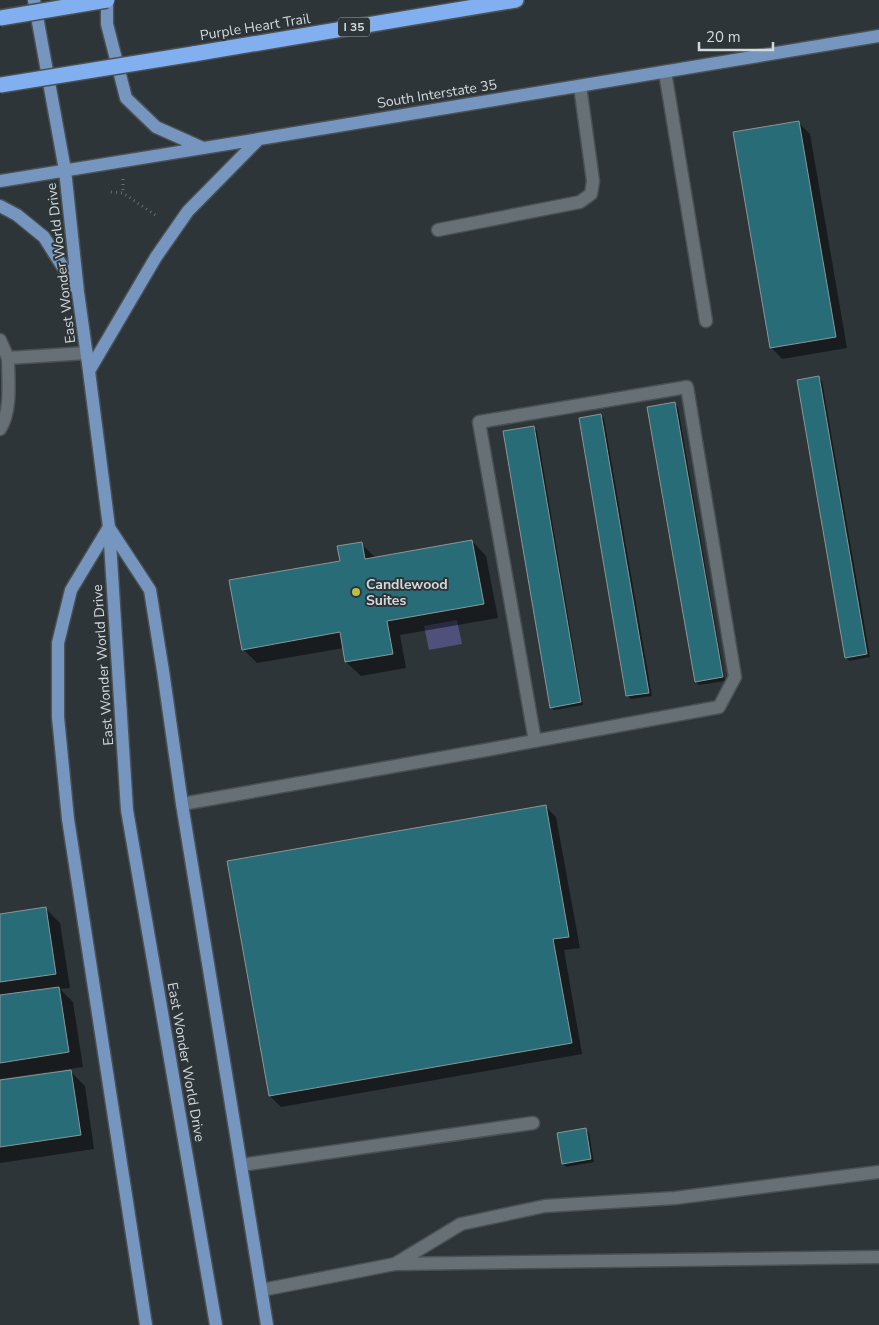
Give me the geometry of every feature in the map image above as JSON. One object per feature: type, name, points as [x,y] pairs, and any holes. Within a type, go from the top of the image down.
[{"type":"highway","points":[[0,18],[107,0]]},
{"type":"highway","name":"Purple Heart Trail","points":[[0,85],[516,0]]},
{"type":"main road","name":"East Wonder World Drive","points":[[34,0],[65,170],[78,292],[90,371],[108,527],[127,810],[216,1325]]},
{"type":"main road","points":[[107,0],[107,24],[126,98],[156,127],[203,148]]},
{"type":"main road","name":"South Interstate 35","points":[[0,180],[879,36]]},
{"type":"main road","points":[[90,371],[156,257],[188,211],[259,139]]},
{"type":"main road","points":[[0,206],[17,215],[44,237],[78,292]]},
{"type":"main road","points":[[146,1325],[68,819],[58,717],[58,644],[71,590],[108,527],[150,590],[182,804],[267,1325]]},
{"type":"lane","points":[[665,72],[706,321]]},
{"type":"lane","points":[[438,230],[580,202],[591,194],[593,181],[580,86]]},
{"type":"lane","points":[[0,340],[8,358],[7,408],[4,423],[0,429]]},
{"type":"lane","points":[[8,358],[87,353]]},
{"type":"lane","points":[[182,804],[535,742],[719,708],[735,676],[687,387],[479,422],[535,742]]},
{"type":"lane","points":[[241,1165],[533,1123]]},
{"type":"lane","points":[[395,1264],[461,1224],[545,1206],[675,1198],[879,1172]]},
{"type":"lane","points":[[262,1290],[395,1264],[879,1257]]},
{"type":"path","points":[[123,179],[123,193]]},
{"type":"path","points":[[111,192],[123,193],[158,217]]},
{"type":"water","points":[[457,620],[462,644],[429,650],[424,626]]},
{"type":"building","points":[[799,121],[836,337],[770,348],[733,132]]},
{"type":"building","points":[[819,376],[867,654],[845,658],[797,380]]},
{"type":"building","points":[[675,402],[723,677],[695,682],[647,407]]},
{"type":"building","points":[[601,414],[649,693],[626,696],[579,418]]},
{"type":"building","points":[[534,426],[581,702],[550,708],[503,431]]},
{"type":"building","name":"Candlewood Suites","points":[[472,540],[484,604],[387,621],[393,654],[345,662],[340,632],[242,650],[229,580],[340,561],[337,546],[362,542],[365,559]]},
{"type":"building","points":[[546,805],[569,937],[553,939],[572,1043],[269,1096],[227,861]]},
{"type":"building","points":[[46,907],[56,974],[0,982],[0,914]]},
{"type":"building","points":[[59,987],[69,1052],[0,1063],[0,995]]},
{"type":"building","points":[[71,1070],[81,1135],[0,1147],[0,1080]]},
{"type":"building","points":[[586,1128],[591,1159],[562,1164],[557,1133]]},
{"type":"place","name":"Candlewood Suites","points":[[356,592]]}]
